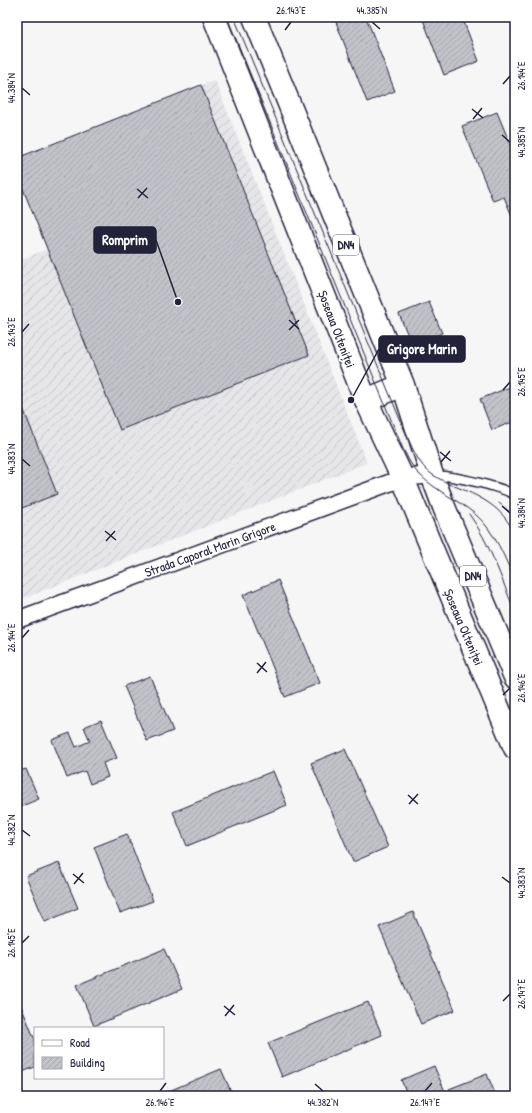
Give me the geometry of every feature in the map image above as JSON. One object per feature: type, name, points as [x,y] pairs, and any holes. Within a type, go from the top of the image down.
[{"type":"main road","name":"Șoseaua Olteniței","points":[[214,17],[366,400],[403,479],[515,748]]},
{"type":"main road","name":"DN4","points":[[254,17],[403,385],[432,475],[515,677]]},
{"type":"main road","points":[[366,400],[403,385]]},
{"type":"street","name":"Strada Caporal Marin Grigore","points":[[17,620],[389,483],[420,475],[432,475]]},
{"type":"lane","points":[[432,475],[448,475],[463,478],[505,490],[515,495]]},
{"type":"shaded area","points":[[215,80],[367,463],[17,601],[17,261],[47,249],[17,174],[17,158]]},
{"type":"building","points":[[334,17],[366,17],[395,91],[367,102]]},
{"type":"building","points":[[422,17],[462,17],[479,61],[444,75]]},
{"type":"building","points":[[201,85],[309,355],[120,430],[17,174],[17,158]]},
{"type":"building","points":[[497,112],[515,156],[515,214],[512,216],[504,197],[493,201],[462,126]]},
{"type":"building","points":[[429,302],[442,333],[412,345],[399,314]]},
{"type":"building","points":[[515,385],[515,421],[492,430],[480,399]]},
{"type":"building","points":[[17,393],[57,494],[17,510]]},
{"type":"building","points":[[278,580],[320,683],[285,697],[243,595]]},
{"type":"building","points":[[150,676],[173,731],[147,741],[124,686]]},
{"type":"building","points":[[101,720],[117,758],[103,763],[108,777],[90,784],[85,771],[67,778],[52,740],[70,733],[76,747],[90,741],[84,727]]},
{"type":"building","points":[[345,749],[388,847],[353,862],[311,763]]},
{"type":"building","points":[[26,769],[39,799],[17,808],[17,772]]},
{"type":"building","points":[[273,771],[287,805],[187,846],[173,812]]},
{"type":"building","points":[[127,834],[153,901],[120,913],[94,847]]},
{"type":"building","points":[[59,863],[78,908],[45,922],[26,876]]},
{"type":"building","points":[[413,912],[455,1010],[421,1024],[379,927]]},
{"type":"building","points":[[164,949],[182,989],[94,1026],[77,985]]},
{"type":"building","points":[[17,996],[34,1038],[34,1067],[17,1074]]},
{"type":"building","points":[[368,1002],[382,1035],[282,1077],[268,1043]]},
{"type":"building","points":[[434,1066],[447,1096],[408,1096],[401,1080]]},
{"type":"building","points":[[221,1069],[233,1096],[157,1096]]},
{"type":"building","points":[[487,1074],[496,1096],[452,1096],[449,1089]]},
{"type":"tram line","points":[[227,17],[410,463],[426,481],[468,509],[482,521],[499,545],[515,582]]},
{"type":"tram line","points":[[234,17],[404,429],[419,461],[433,475],[472,493],[497,509],[504,516],[515,535]]},
{"type":"tram line","points":[[499,503],[511,513],[515,519]]},
{"type":"tram line","points":[[469,514],[489,549],[515,612]]},
{"type":"place","name":"Romprim","points":[[178,302]]},
{"type":"place","name":"Grigore Marin","points":[[351,400]]}]
